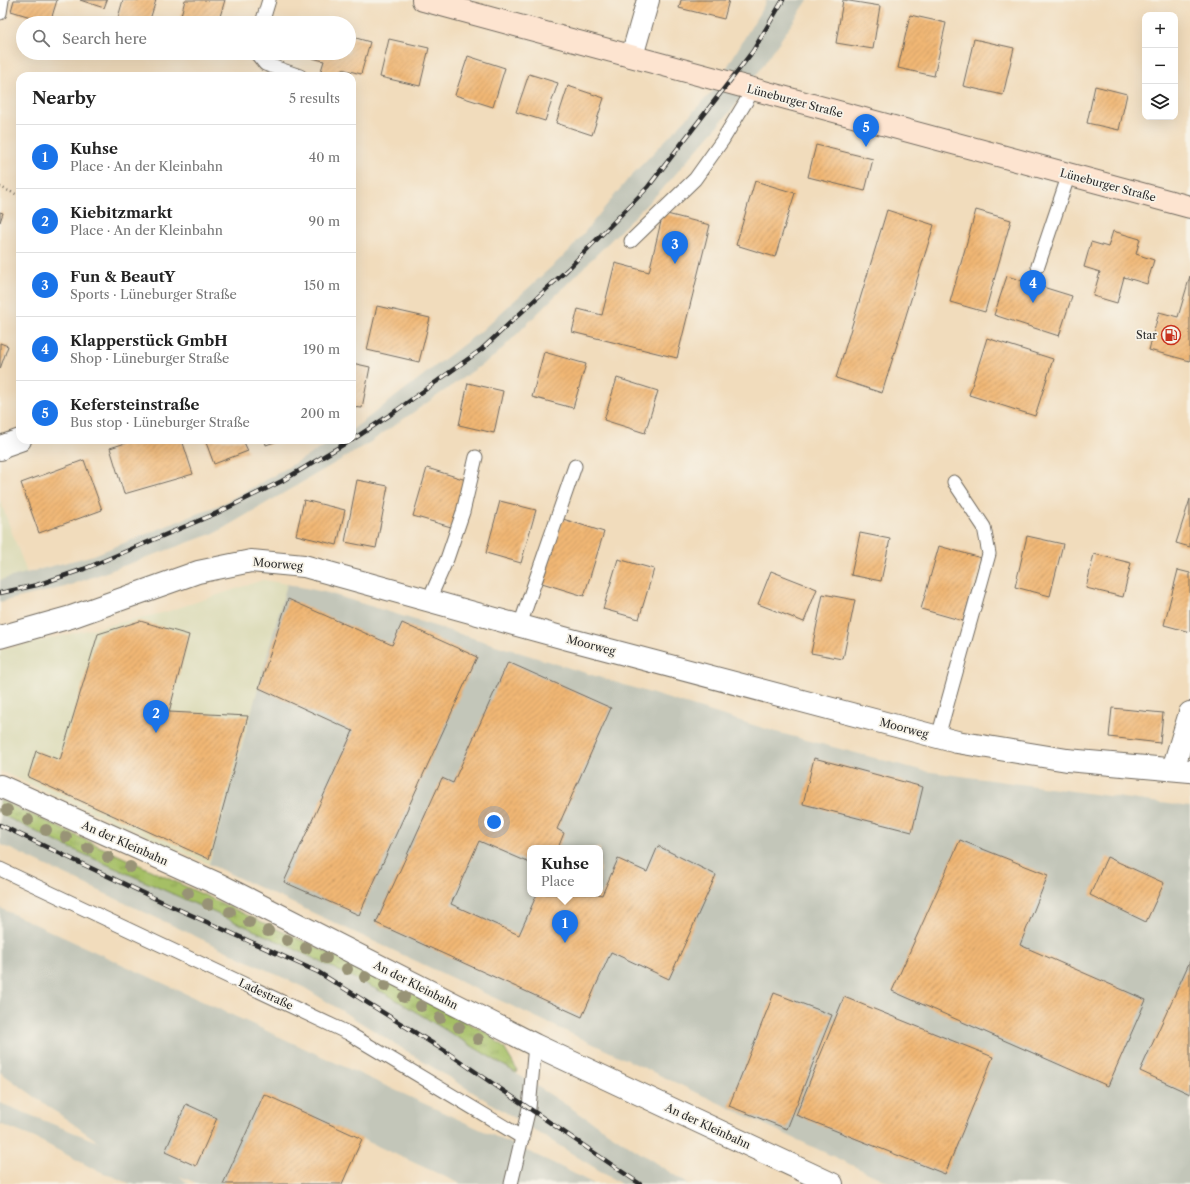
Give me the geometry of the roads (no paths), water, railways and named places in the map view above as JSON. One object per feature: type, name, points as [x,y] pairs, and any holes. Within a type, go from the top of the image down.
[{"type":"main road","name":"Lüneburger Straße","points":[[423,0],[1190,207]]},
{"type":"street","points":[[632,56],[648,0]]},
{"type":"street","points":[[0,449],[3,446],[16,441]]},
{"type":"street","name":"Moorweg","points":[[0,637],[71,617],[198,572],[251,561],[304,566],[957,742],[1068,760],[1182,770]]},
{"type":"street","points":[[1182,770],[1190,713]]},
{"type":"street","name":"An der Kleinbahn","points":[[0,786],[220,885],[534,1045],[832,1184]]},
{"type":"lane","points":[[0,13],[2,0]]},
{"type":"lane","points":[[264,16],[269,0]]},
{"type":"lane","points":[[262,60],[265,64],[288,72]]},
{"type":"lane","points":[[631,241],[695,179],[722,141],[753,90]]},
{"type":"lane","points":[[1038,266],[1069,174]]},
{"type":"lane","points":[[429,600],[447,560],[463,512],[476,457]]},
{"type":"lane","points":[[520,625],[574,466]]},
{"type":"lane","points":[[938,737],[988,554],[984,527],[954,482]]},
{"type":"lane","name":"Ladestraße","points":[[0,869],[348,1033],[523,1138]]},
{"type":"lane","points":[[510,1184],[523,1138],[529,1108],[534,1045]]},
{"type":"railway","points":[[356,437],[390,415],[482,349],[568,269],[648,187],[753,51],[783,0]]},
{"type":"railway","points":[[0,593],[37,585],[84,569],[217,513],[282,481],[344,444]]},
{"type":"railway","points":[[0,825],[171,906],[318,972],[448,1053],[640,1184]]},
{"type":"place","name":"Kefersteinstraße","points":[[866,147]]},
{"type":"place","name":"Fun & BeautY","points":[[675,264]]},
{"type":"place","name":"Klapperstück GmbH","points":[[1033,303]]},
{"type":"place","name":"Star","points":[[1171,335]]},
{"type":"place","name":"Kiebitzmarkt","points":[[156,733]]},
{"type":"place","name":"Kuhse","points":[[565,943]]}]
